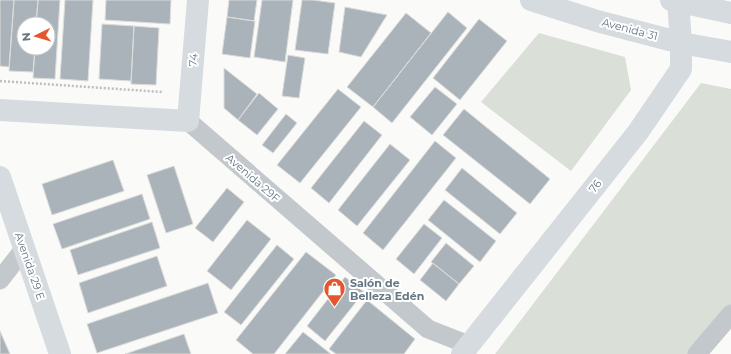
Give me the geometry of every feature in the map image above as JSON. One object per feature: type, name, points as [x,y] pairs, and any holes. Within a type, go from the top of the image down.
[{"type":"street","name":"74","points":[[188,121],[198,0]]},
{"type":"street","name":"Avenida 31","points":[[531,0],[597,21],[681,43],[731,52]]},
{"type":"street","points":[[675,1],[731,13]]},
{"type":"street","name":"76","points":[[465,349],[638,132],[681,69],[681,43],[675,1]]},
{"type":"street","points":[[0,110],[188,121]]},
{"type":"street","name":"Avenida 29F","points":[[188,121],[428,329],[465,349]]},
{"type":"street","name":"Avenida 29 E","points":[[0,178],[60,354]]},
{"type":"street","points":[[0,280],[24,249]]},
{"type":"street","points":[[697,354],[731,314]]},
{"type":"path","points":[[0,81],[162,92]]},
{"type":"shaded area","points":[[539,33],[625,57],[631,90],[571,171],[481,102]]},
{"type":"shaded area","points":[[701,83],[731,89],[731,314],[697,354],[495,354]]},
{"type":"building","points":[[0,0],[14,0],[9,67],[0,66]]},
{"type":"building","points":[[14,0],[38,0],[37,16],[16,16],[16,56],[34,56],[33,72],[9,71]]},
{"type":"building","points":[[38,0],[60,0],[55,79],[33,78],[34,56],[56,56],[56,16],[37,16]]},
{"type":"building","points":[[65,0],[93,0],[88,81],[60,79]]},
{"type":"building","points":[[106,0],[171,0],[170,24],[105,20]]},
{"type":"building","points":[[229,0],[257,0],[254,21],[227,17]]},
{"type":"building","points":[[262,0],[293,0],[285,62],[254,57]]},
{"type":"building","points":[[302,0],[335,3],[328,54],[295,50]]},
{"type":"building","points":[[345,7],[387,15],[361,57],[339,52]]},
{"type":"building","points":[[448,12],[467,28],[392,123],[373,107]]},
{"type":"building","points":[[406,13],[431,33],[373,107],[347,87]]},
{"type":"building","points":[[227,17],[255,21],[250,58],[222,54]]},
{"type":"building","points":[[479,19],[507,41],[460,100],[433,78]]},
{"type":"building","points":[[102,24],[134,26],[131,81],[99,79]]},
{"type":"building","points":[[134,26],[159,28],[156,85],[131,84]]},
{"type":"building","points":[[288,55],[305,58],[299,98],[282,96]]},
{"type":"building","points":[[224,68],[257,94],[238,120],[224,108]]},
{"type":"building","points":[[435,87],[457,104],[432,135],[410,117]]},
{"type":"building","points":[[338,89],[361,107],[300,183],[277,165]]},
{"type":"building","points":[[259,93],[278,109],[257,135],[238,120]]},
{"type":"building","points":[[464,109],[550,179],[530,204],[443,135]]},
{"type":"building","points":[[286,114],[297,123],[273,153],[262,145]]},
{"type":"building","points":[[364,121],[382,135],[329,203],[311,188]]},
{"type":"building","points":[[435,141],[456,158],[383,250],[363,233]]},
{"type":"building","points":[[390,144],[410,160],[357,226],[338,210]]},
{"type":"building","points":[[113,160],[124,191],[52,215],[42,184]]},
{"type":"building","points":[[174,166],[193,224],[166,233],[147,175]]},
{"type":"building","points":[[462,168],[517,213],[500,234],[445,190]]},
{"type":"building","points":[[227,188],[244,202],[213,242],[195,228]]},
{"type":"building","points":[[142,194],[150,219],[62,249],[53,224]]},
{"type":"building","points":[[444,200],[496,241],[480,262],[428,220]]},
{"type":"building","points":[[247,220],[271,239],[231,290],[207,271]]},
{"type":"building","points":[[152,222],[160,248],[78,275],[70,250]]},
{"type":"building","points":[[424,224],[442,238],[414,274],[396,259]]},
{"type":"building","points":[[446,243],[474,266],[459,284],[431,262]]},
{"type":"building","points":[[277,245],[294,259],[241,325],[224,312]]},
{"type":"building","points":[[306,252],[336,275],[274,354],[253,354],[236,340]]},
{"type":"building","points":[[157,256],[167,286],[88,313],[79,283]]},
{"type":"building","points":[[433,263],[459,284],[446,301],[420,280]]},
{"type":"building","name":"Salón de Belleza Edén","points":[[345,277],[364,292],[325,341],[307,326]]},
{"type":"building","points":[[208,283],[218,313],[97,353],[87,324]]},
{"type":"building","points":[[367,300],[415,339],[404,354],[336,354],[329,349]]},
{"type":"building","points":[[0,331],[10,354],[0,354]]},
{"type":"building","points":[[303,332],[331,354],[285,354]]},
{"type":"building","points":[[184,334],[191,354],[125,354]]},
{"type":"place","name":"Salón de Belleza Edén","points":[[335,308]]}]
